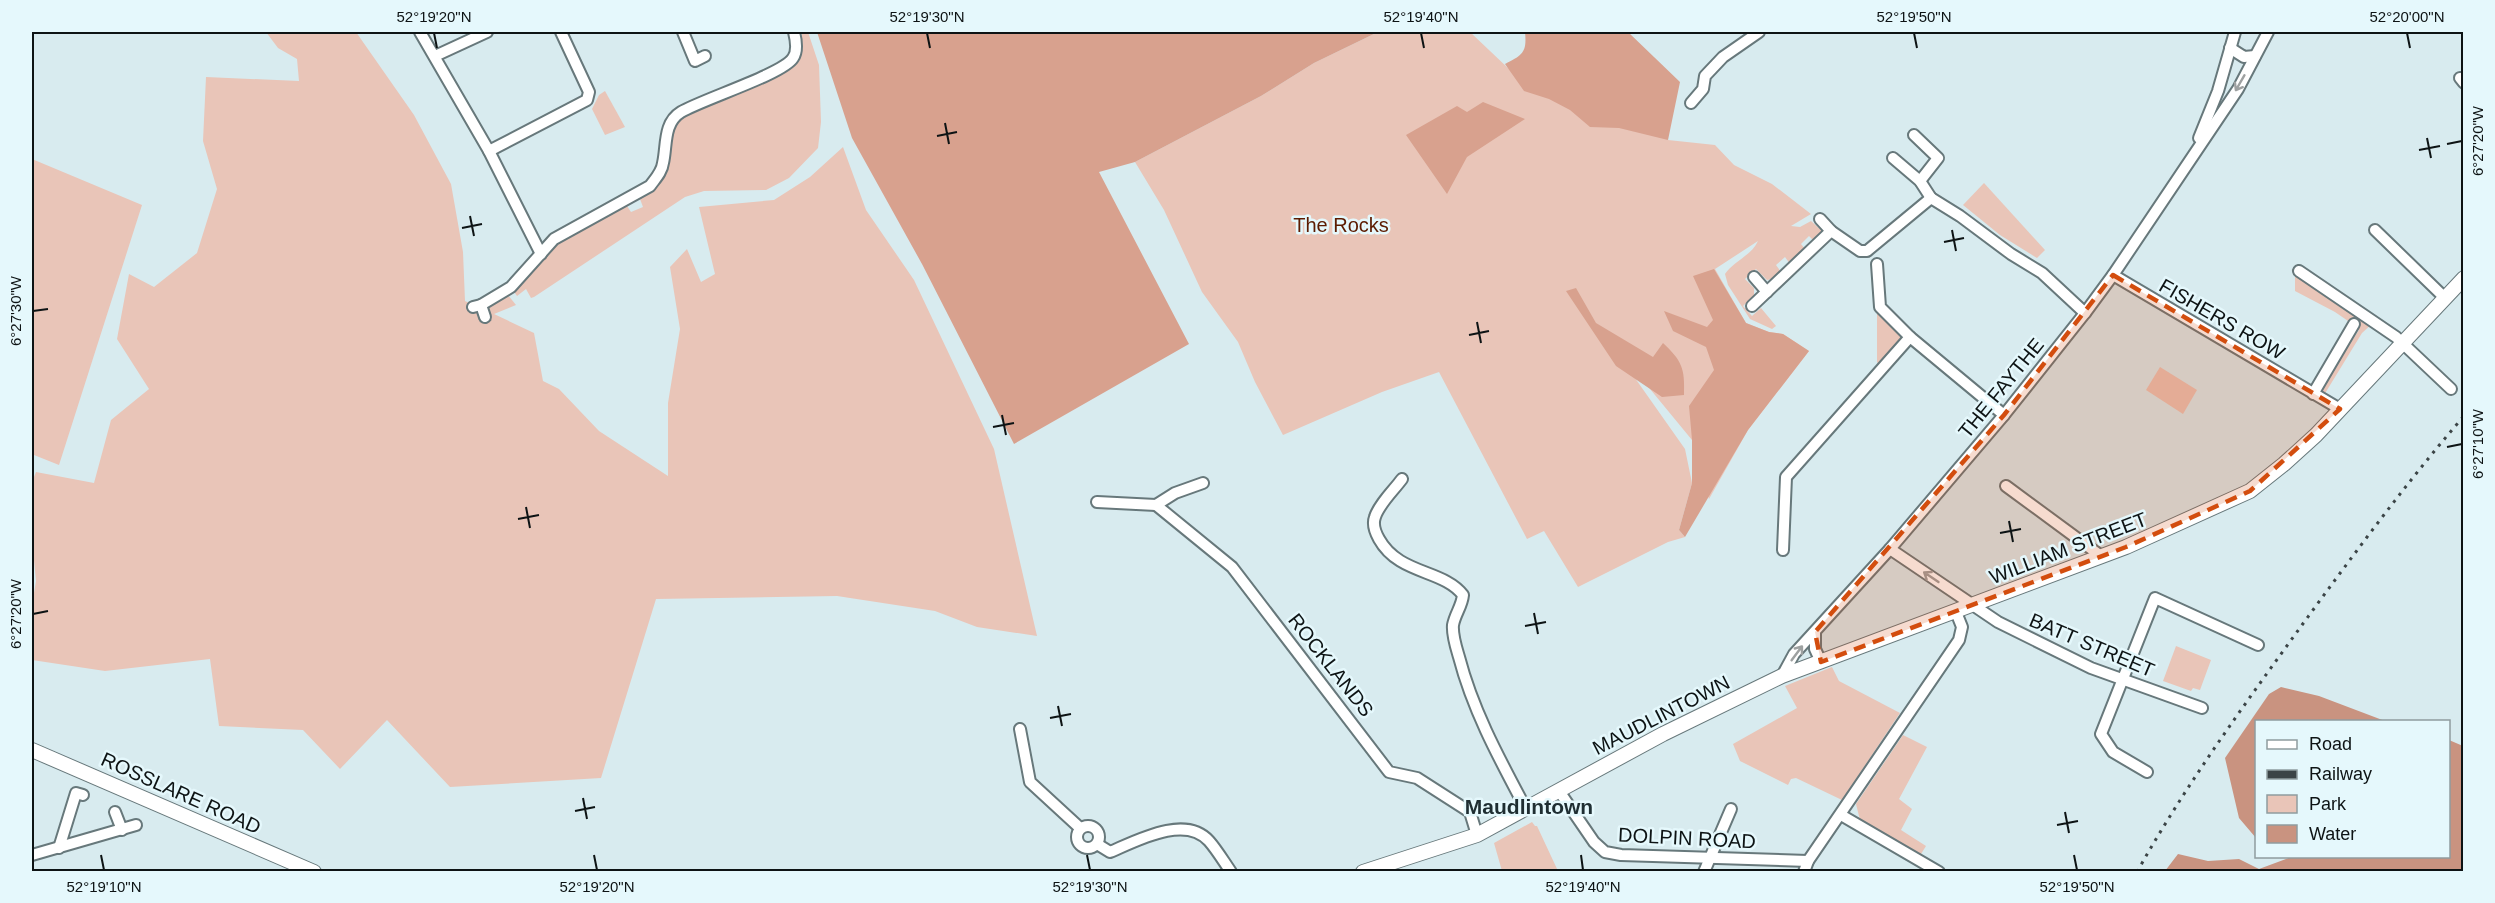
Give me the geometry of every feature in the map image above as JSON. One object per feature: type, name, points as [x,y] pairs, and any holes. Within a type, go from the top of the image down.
[{"type":"main road","name":"WILLIAM STREET","points":[[1782,676],[2101,556],[2170,528],[2250,491],[2284,464],[2340,409],[2463,278]]},
{"type":"main road","name":"MAUDLINTOWN","points":[[1559,791],[1663,734],[1782,676]]},
{"type":"main road","name":"ROSSLARE ROAD","points":[[32,750],[314,872]]},
{"type":"main road","points":[[1363,872],[1477,835],[1559,791]]},
{"type":"street","points":[[420,32],[489,151],[541,254]]},
{"type":"street","points":[[435,56],[488,32]]},
{"type":"street","points":[[489,151],[587,100],[590,92],[561,32]]},
{"type":"street","points":[[683,32],[695,60],[705,56]]},
{"type":"street","points":[[484,317],[477,306],[511,287],[554,239],[650,186],[663,163],[669,127],[677,115],[722,93],[785,67],[794,57],[796,43],[794,32]]},
{"type":"street","points":[[1691,103],[1703,89],[1705,76],[1723,57],[1759,32]]},
{"type":"street","name":"THE FAYTHE","points":[[2196,150],[2216,97],[2235,32]]},
{"type":"street","name":"THE FAYTHE","points":[[1782,676],[1794,654],[1890,549],[2004,415],[2085,314],[2225,107],[2268,32]]},
{"type":"street","points":[[2230,48],[2244,57],[2255,56]]},
{"type":"street","points":[[2216,97],[2225,107]]},
{"type":"street","points":[[1914,135],[1938,158]]},
{"type":"street","points":[[1920,181],[1938,158],[1948,152]]},
{"type":"street","points":[[1893,158],[1920,181],[1930,198],[2042,273],[2085,314]]},
{"type":"street","points":[[1820,219],[1831,231],[1860,251],[1867,251],[1930,198]]},
{"type":"street","points":[[2375,230],[2445,298]]},
{"type":"street","points":[[1752,306],[1831,231]]},
{"type":"street","points":[[1877,264],[1880,307],[1910,337],[2004,415]]},
{"type":"street","points":[[2299,271],[2403,342],[2451,389]]},
{"type":"street","name":"FISHERS ROW","points":[[2113,275],[2340,409]]},
{"type":"street","points":[[1754,277],[1767,292]]},
{"type":"street","points":[[2313,394],[2354,324]]},
{"type":"street","points":[[1783,550],[1786,477],[1910,337]]},
{"type":"street","points":[[1402,479],[1374,518],[1374,530],[1382,545],[1394,558],[1457,586],[1463,594],[1462,605],[1453,624],[1454,639],[1463,672],[1477,711],[1526,809]]},
{"type":"street","points":[[1097,502],[1156,505],[1175,493],[1203,483]]},
{"type":"street","points":[[2006,486],[2101,556]]},
{"type":"street","name":"ROCKLANDS","points":[[1156,505],[1232,567],[1389,772],[1417,778],[1470,812],[1477,835]]},
{"type":"street","name":"BATT STREET","points":[[1890,549],[1998,622],[2091,668],[2202,708]]},
{"type":"street","points":[[2147,772],[2113,752],[2101,734],[2155,598],[2258,645]]},
{"type":"street","points":[[1806,866],[1959,640],[1962,627],[1956,612]]},
{"type":"street","points":[[1815,632],[1815,649],[1821,662]]},
{"type":"street","points":[[1020,729],[1030,782],[1080,828]]},
{"type":"street","name":"DOLPIN ROAD","points":[[1559,791],[1594,842],[1605,852],[1621,855],[1710,858],[1806,866]]},
{"type":"street","points":[[58,848],[76,793],[83,795]]},
{"type":"street","points":[[1704,872],[1731,809]]},
{"type":"street","points":[[115,812],[122,830]]},
{"type":"street","points":[[1841,815],[1922,867],[1939,872]]},
{"type":"street","points":[[32,855],[136,825]]},
{"type":"street","points":[[1087,825],[1095,827],[1100,837],[1097,844],[1090,848],[1080,845],[1077,835],[1080,828],[1087,825]]},
{"type":"street","points":[[1097,844],[1110,852],[1166,829],[1190,830],[1208,839],[1231,872]]},
{"type":"highlighted area","points":[[2113,275],[2340,409],[2250,491],[2126,547],[1821,662],[1815,632],[2004,415]]},
{"type":"green space","points":[[266,32],[356,32],[414,115],[451,184],[463,252],[465,301],[487,311],[490,305],[508,295],[516,305],[494,314],[534,333],[543,381],[559,389],[599,431],[668,476],[668,403],[680,329],[670,267],[687,249],[701,282],[715,274],[699,207],[774,200],[810,177],[843,147],[866,210],[914,280],[994,449],[1037,636],[977,627],[935,611],[837,596],[656,599],[601,778],[450,787],[387,720],[340,769],[303,730],[219,726],[210,659],[105,671],[32,660],[32,605],[36,581],[32,540],[32,482],[36,472],[94,483],[111,420],[149,389],[117,339],[129,274],[154,287],[197,253],[217,189],[203,141],[206,77],[299,81],[297,59],[278,48]]},
{"type":"green space","points":[[802,32],[808,32],[819,65],[821,122],[818,148],[789,178],[766,190],[704,191],[685,197],[534,297],[531,298],[526,289],[517,296],[513,290],[559,243],[627,206],[631,212],[643,207],[640,199],[655,187],[666,172],[673,132],[678,122],[694,109],[757,85],[785,71],[798,55]]},
{"type":"green space","name":"The Rocks","points":[[1378,32],[1470,32],[1509,69],[1641,117],[1668,140],[1715,145],[1734,165],[1772,184],[1811,214],[1791,226],[1800,227],[1811,221],[1822,231],[1815,242],[1809,236],[1801,244],[1805,249],[1790,264],[1785,257],[1776,265],[1781,272],[1772,279],[1767,280],[1756,269],[1745,279],[1754,288],[1754,295],[1743,306],[1752,316],[1761,308],[1776,326],[1772,329],[1750,319],[1728,285],[1725,274],[1752,250],[1758,241],[1715,269],[1746,323],[1769,332],[1783,334],[1809,351],[1748,430],[1709,499],[1692,440],[1599,327],[1685,449],[1692,483],[1679,530],[1685,537],[1668,542],[1578,587],[1544,531],[1527,539],[1439,372],[1382,392],[1283,435],[1255,382],[1238,342],[1202,292],[1164,210],[1135,162],[1261,96],[1314,63]]},
{"type":"green space","points":[[605,91],[625,127],[605,135],[592,109],[599,95]]},
{"type":"green space","points":[[32,159],[142,205],[59,465],[34,455],[32,460]]},
{"type":"green space","points":[[1984,183],[2045,250],[2037,258],[2000,235],[1963,205]]},
{"type":"green space","points":[[2295,272],[2373,323],[2362,333],[2324,395],[2319,392],[2359,330],[2335,312],[2295,291]]},
{"type":"green space","points":[[1877,313],[1901,336],[1880,366],[1877,362]]},
{"type":"green space","points":[[2160,367],[2197,390],[2183,414],[2146,390]]},
{"type":"green space","points":[[2176,646],[2211,660],[2200,690],[2193,688],[2191,691],[2163,681]]},
{"type":"green space","points":[[1832,667],[1839,681],[1900,713],[1842,800],[1796,778],[1791,779],[1788,785],[1740,761],[1733,744],[1797,708],[1785,686]]},
{"type":"green space","points":[[1903,735],[1927,747],[1899,799],[1912,809],[1901,830],[1926,846],[1921,854],[1860,820],[1856,804]]},
{"type":"green space","points":[[1532,822],[1537,826],[1558,871],[1502,871],[1494,843]]},
{"type":"shaded area","points":[[817,32],[1378,32],[1314,63],[1261,96],[1135,162],[1099,172],[1189,344],[1014,444],[922,264],[852,138]]},
{"type":"shaded area","points":[[1525,32],[1628,32],[1680,82],[1668,140],[1619,128],[1590,127],[1570,110],[1549,99],[1524,91],[1505,64],[1523,52]]},
{"type":"shaded area","points":[[1483,102],[1525,119],[1467,157],[1447,194],[1406,135],[1457,106],[1467,112]]},
{"type":"shaded area","points":[[1714,269],[1746,323],[1769,332],[1783,334],[1809,351],[1748,430],[1685,537],[1679,530],[1692,483],[1689,406],[1714,370],[1706,347],[1673,331],[1664,311],[1707,327],[1713,320],[1693,276]]},
{"type":"shaded area","points":[[1576,288],[1596,323],[1653,357],[1663,343],[1681,366],[1684,395],[1662,397],[1616,366],[1566,291]]},
{"type":"water","points":[[2281,687],[2319,696],[2382,720],[2255,720],[2255,837],[2239,818],[2225,758],[2269,694]]},
{"type":"water","points":[[2450,740],[2463,746],[2463,871],[2165,871],[2178,854],[2208,861],[2239,859],[2259,869],[2288,858],[2450,858]]},
{"type":"railway","points":[[2137,872],[2195,777],[2258,685],[2381,519],[2464,416]]},
{"type":"district","name":"Maudlintown","points":[[1529,807]]}]
